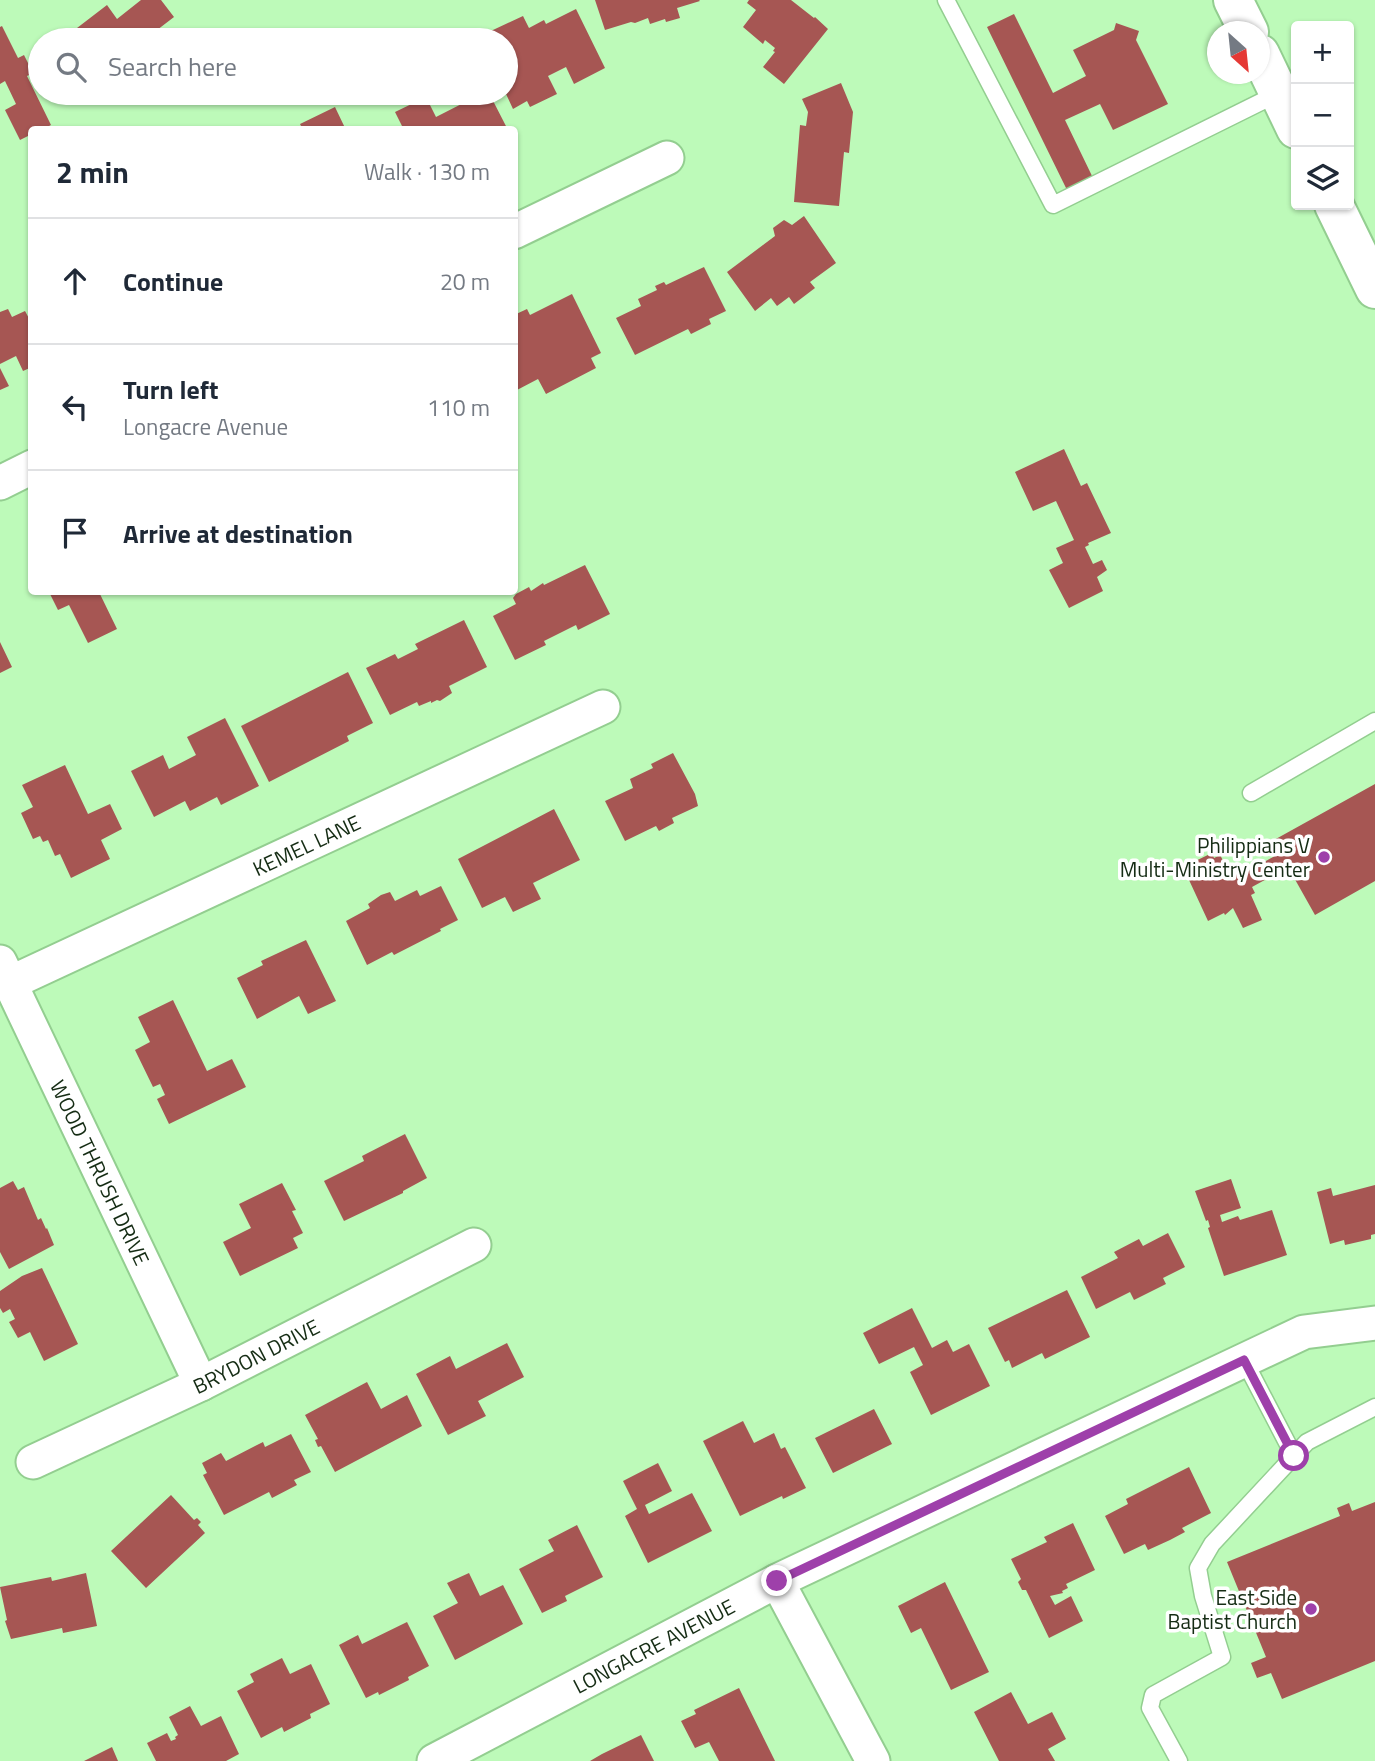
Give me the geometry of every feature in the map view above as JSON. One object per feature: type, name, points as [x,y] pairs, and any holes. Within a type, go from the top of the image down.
[{"type":"main road","points":[[1233,0],[1244,21]]},
{"type":"main road","points":[[1270,75],[1291,118]]},
{"type":"main road","points":[[1336,210],[1375,289]]},
{"type":"street","points":[[518,230],[667,158]]},
{"type":"street","points":[[0,483],[28,469]]},
{"type":"street","name":"KEMEL LANE","points":[[5,973],[603,707]]},
{"type":"street","name":"WOOD THRUSH DRIVE","points":[[5,973],[201,1384]]},
{"type":"street","name":"BRYDON DRIVE","points":[[33,1462],[201,1384],[474,1244]]},
{"type":"street","name":"LONGACRE AVENUE","points":[[434,1761],[777,1581],[1304,1332],[1375,1323]]},
{"type":"street","points":[[777,1581],[873,1761]]},
{"type":"lane","points":[[946,0],[1053,205],[1279,93]]},
{"type":"lane","points":[[1251,793],[1375,721]]},
{"type":"lane","points":[[1244,1360],[1294,1456]]},
{"type":"lane","points":[[1179,1761],[1150,1708],[1153,1695],[1222,1657],[1203,1596],[1198,1568],[1212,1544],[1307,1442],[1375,1408]]},
{"type":"building","points":[[141,0],[161,0],[174,17],[160,28],[77,28],[107,5],[117,19]]},
{"type":"building","points":[[595,0],[700,1],[677,8],[680,18],[650,24],[648,18],[605,30]]},
{"type":"building","points":[[749,0],[791,0],[828,29],[784,84],[763,67],[775,52],[775,48],[765,40],[763,44],[743,27],[756,10],[747,3]]},
{"type":"building","points":[[576,9],[605,68],[574,84],[566,67],[548,76],[557,94],[530,107],[527,101],[513,109],[511,105],[518,105],[518,28],[497,28],[523,16],[529,28],[544,20],[546,24]]},
{"type":"building","points":[[1014,14],[1053,93],[1086,76],[1073,50],[1114,30],[1116,23],[1139,31],[1136,40],[1168,104],[1113,130],[1100,104],[1065,120],[1093,178],[1067,190],[987,27]]},
{"type":"building","points":[[2,26],[18,58],[24,55],[28,63],[28,105],[41,105],[51,125],[28,126],[28,136],[20,140],[5,110],[16,104],[5,81],[0,84]]},
{"type":"building","points":[[841,83],[853,112],[849,153],[844,152],[839,206],[794,202],[800,125],[806,126],[808,112],[802,99]]},
{"type":"building","points":[[409,105],[430,105],[436,117],[460,105],[495,105],[506,126],[402,126],[395,112]]},
{"type":"building","points":[[335,107],[344,126],[301,126],[300,124]]},
{"type":"building","points":[[804,216],[836,263],[810,282],[815,288],[794,304],[789,297],[777,306],[771,298],[755,311],[727,272],[775,236],[773,228],[784,220],[792,225]]},
{"type":"building","points":[[704,267],[726,311],[709,319],[711,324],[691,334],[688,329],[635,355],[616,318],[641,306],[638,299],[657,290],[655,286],[664,282],[666,285]]},
{"type":"building","points":[[572,294],[601,353],[591,358],[596,368],[546,394],[538,379],[518,389],[518,313],[527,309],[530,315]]},
{"type":"building","points":[[8,309],[12,317],[25,311],[28,317],[28,369],[23,371],[16,356],[0,364],[0,312]]},
{"type":"building","points":[[0,368],[9,386],[0,390]]},
{"type":"building","points":[[1064,449],[1081,486],[1087,483],[1111,533],[1085,547],[1093,564],[1102,560],[1107,570],[1097,577],[1103,591],[1069,608],[1049,570],[1063,563],[1056,548],[1074,540],[1056,501],[1033,511],[1015,472]]},
{"type":"building","points":[[585,565],[610,614],[578,630],[576,625],[544,641],[546,645],[515,660],[493,616],[516,604],[513,598],[518,593],[529,587],[531,591],[543,583],[544,585]]},
{"type":"building","points":[[50,595],[100,595],[117,629],[88,643],[69,605],[58,610]]},
{"type":"building","points":[[464,620],[487,667],[449,686],[452,693],[440,701],[419,706],[417,702],[390,715],[366,668],[395,654],[398,659],[418,649],[415,644]]},
{"type":"building","points":[[0,642],[12,667],[0,673]]},
{"type":"building","points":[[348,672],[373,723],[347,736],[349,741],[269,782],[241,726]]},
{"type":"building","points":[[225,718],[259,786],[221,805],[217,797],[190,811],[185,801],[154,817],[131,771],[163,755],[169,769],[196,755],[187,737]]},
{"type":"building","points":[[673,753],[695,794],[698,806],[672,818],[674,823],[659,831],[656,826],[625,841],[605,801],[633,788],[630,779],[653,768],[651,764]]},
{"type":"building","points":[[65,765],[88,814],[110,804],[122,829],[101,840],[110,859],[71,878],[60,854],[55,856],[48,840],[43,842],[40,836],[33,839],[21,813],[33,807],[22,785]]},
{"type":"building","name":"Philippians V Multi-Ministry Center","points":[[1375,784],[1375,881],[1315,915],[1288,867],[1252,887],[1255,893],[1251,895],[1262,920],[1243,928],[1233,908],[1225,915],[1224,913],[1208,921],[1183,867],[1212,853],[1214,858],[1220,855],[1229,871],[1242,865],[1245,873],[1280,853],[1274,840]]},
{"type":"building","points":[[554,809],[580,860],[533,883],[541,899],[513,912],[505,897],[482,908],[458,859]]},
{"type":"building","points":[[441,886],[458,920],[394,955],[392,952],[367,965],[346,921],[370,908],[368,904],[381,895],[390,892],[395,901],[417,890],[420,896]]},
{"type":"building","points":[[306,940],[336,1001],[308,1014],[299,996],[257,1019],[237,978],[263,965],[261,961]]},
{"type":"building","points":[[173,1000],[207,1071],[232,1059],[246,1087],[169,1124],[157,1099],[165,1095],[160,1084],[153,1087],[135,1050],[150,1042],[138,1017]]},
{"type":"building","points":[[405,1134],[427,1178],[403,1193],[344,1221],[324,1181],[364,1161],[362,1156]]},
{"type":"building","points":[[1231,1179],[1241,1208],[1220,1215],[1222,1222],[1238,1216],[1240,1220],[1272,1210],[1287,1255],[1224,1276],[1208,1228],[1208,1220],[1206,1221],[1195,1191]]},
{"type":"building","points":[[13,1181],[18,1190],[24,1187],[38,1220],[41,1218],[54,1245],[9,1269],[0,1252],[0,1188]]},
{"type":"building","points":[[282,1183],[296,1210],[292,1211],[303,1233],[293,1238],[298,1248],[240,1276],[223,1242],[251,1228],[239,1204]]},
{"type":"building","points":[[1375,1185],[1375,1234],[1371,1235],[1371,1239],[1345,1245],[1344,1240],[1330,1244],[1317,1192],[1331,1188],[1333,1196]]},
{"type":"building","points":[[1168,1233],[1185,1267],[1163,1278],[1166,1284],[1134,1300],[1130,1292],[1096,1309],[1081,1277],[1118,1258],[1114,1252],[1139,1239],[1143,1246]]},
{"type":"building","points":[[42,1268],[78,1344],[44,1361],[30,1332],[18,1338],[9,1322],[15,1319],[10,1309],[3,1313],[0,1308],[0,1291],[22,1276]]},
{"type":"building","points":[[1067,1290],[1090,1337],[1045,1359],[1042,1353],[1012,1368],[1009,1360],[1005,1362],[988,1328]]},
{"type":"building","points":[[912,1308],[932,1348],[947,1340],[953,1352],[969,1344],[990,1386],[931,1415],[910,1372],[923,1365],[914,1347],[879,1364],[863,1333]]},
{"type":"building","points":[[507,1343],[524,1377],[478,1401],[486,1416],[448,1435],[416,1374],[450,1356],[456,1369]]},
{"type":"building","points":[[367,1382],[381,1409],[407,1395],[422,1426],[335,1472],[321,1446],[318,1447],[315,1440],[318,1439],[305,1415]]},
{"type":"building","points":[[874,1409],[892,1444],[833,1473],[815,1438]]},
{"type":"building","points":[[743,1421],[754,1443],[774,1433],[781,1449],[785,1447],[806,1488],[740,1516],[703,1441]]},
{"type":"building","points":[[291,1434],[311,1472],[294,1480],[297,1485],[272,1498],[269,1492],[224,1515],[203,1475],[207,1473],[202,1463],[221,1453],[226,1461],[263,1442],[265,1447]]},
{"type":"building","points":[[658,1463],[672,1491],[645,1505],[649,1514],[692,1493],[712,1531],[648,1563],[625,1516],[637,1509],[623,1481]]},
{"type":"building","points":[[1189,1467],[1211,1513],[1182,1528],[1185,1532],[1170,1540],[1148,1550],[1145,1544],[1124,1554],[1105,1516],[1128,1504],[1126,1499]]},
{"type":"building","points":[[171,1495],[194,1520],[197,1518],[201,1522],[198,1525],[205,1533],[146,1588],[111,1551]]},
{"type":"building","name":"East Side Baptist Church","points":[[1375,1502],[1375,1661],[1282,1699],[1271,1673],[1257,1678],[1251,1663],[1266,1657],[1227,1562],[1340,1516],[1337,1508],[1349,1503],[1352,1511]]},
{"type":"building","points":[[1073,1523],[1095,1570],[1066,1584],[1068,1588],[1062,1591],[1063,1593],[1050,1596],[1055,1605],[1071,1596],[1083,1621],[1049,1638],[1026,1590],[1022,1590],[1018,1582],[1021,1579],[1011,1559],[1047,1542],[1044,1537]]},
{"type":"building","points":[[577,1525],[603,1577],[565,1596],[567,1601],[542,1613],[519,1569],[554,1551],[548,1540]]},
{"type":"building","points":[[86,1573],[97,1626],[63,1633],[62,1628],[11,1639],[5,1621],[7,1620],[0,1587],[51,1577],[52,1581]]},
{"type":"building","points":[[469,1573],[480,1596],[503,1585],[523,1624],[455,1660],[433,1616],[458,1603],[447,1583]]},
{"type":"building","points":[[945,1582],[989,1672],[951,1690],[921,1628],[911,1633],[898,1606]]},
{"type":"building","points":[[407,1622],[429,1666],[408,1677],[409,1680],[379,1695],[378,1692],[366,1698],[339,1645],[358,1635],[362,1644]]},
{"type":"building","points":[[282,1658],[290,1674],[311,1664],[330,1704],[284,1732],[282,1727],[261,1738],[237,1691],[254,1682],[250,1674]]},
{"type":"building","points":[[739,1688],[775,1761],[719,1761],[709,1742],[695,1748],[681,1721],[696,1714],[694,1710]]},
{"type":"building","points":[[1011,1692],[1028,1724],[1052,1712],[1066,1739],[1048,1749],[1055,1761],[999,1761],[974,1712]]},
{"type":"building","points":[[190,1706],[201,1726],[221,1716],[239,1754],[226,1761],[156,1761],[147,1743],[167,1733],[171,1741],[176,1739],[178,1735],[169,1717]]},
{"type":"building","points":[[641,1735],[654,1761],[590,1761],[602,1754]]},
{"type":"building","points":[[112,1747],[118,1761],[84,1761]]},
{"type":"place","name":"Philippians V Multi-Ministry Center","points":[[1324,857]]},
{"type":"place","name":"East Side Baptist Church","points":[[1311,1609]]},
{"type":"route","points":[[777,1581],[1244,1360],[1294,1456]]}]
